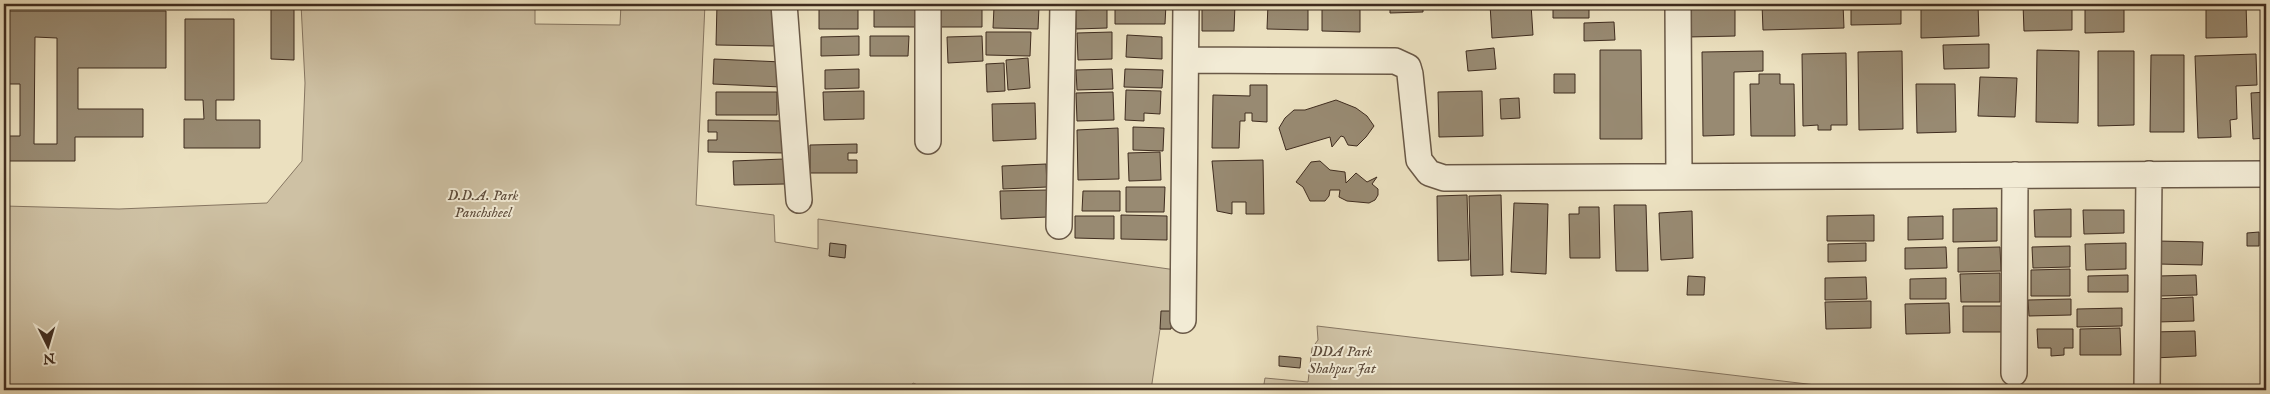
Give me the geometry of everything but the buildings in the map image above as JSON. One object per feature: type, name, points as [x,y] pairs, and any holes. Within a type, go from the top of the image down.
[{"type":"street","points":[[784,4],[799,200]]},
{"type":"street","points":[[928,4],[928,141]]},
{"type":"street","points":[[1060,226],[1063,4]]},
{"type":"street","points":[[1183,320],[1186,4]]},
{"type":"street","points":[[1678,4],[1679,176]]},
{"type":"street","points":[[1186,60],[1395,62],[1402,64],[1408,67],[1410,74],[1419,160],[1429,173],[1444,178],[2266,174]]},
{"type":"street","points":[[2014,373],[2015,174]]},
{"type":"street","points":[[2147,390],[2149,174]]},
{"type":"green space","name":"D.D.A. Park Panchsheel","points":[[301,4],[535,4],[535,24],[620,25],[621,4],[705,4],[696,205],[774,215],[775,242],[818,249],[818,219],[1176,270],[1171,329],[1160,329],[1151,390],[929,390],[913,383],[909,390],[4,390],[4,206],[119,209],[267,203],[302,161],[305,83]]},
{"type":"green space","name":"DDA Park Shahpur Jat","points":[[1317,326],[1858,390],[1263,390],[1265,378],[1308,382],[1312,348],[1318,340]]}]
